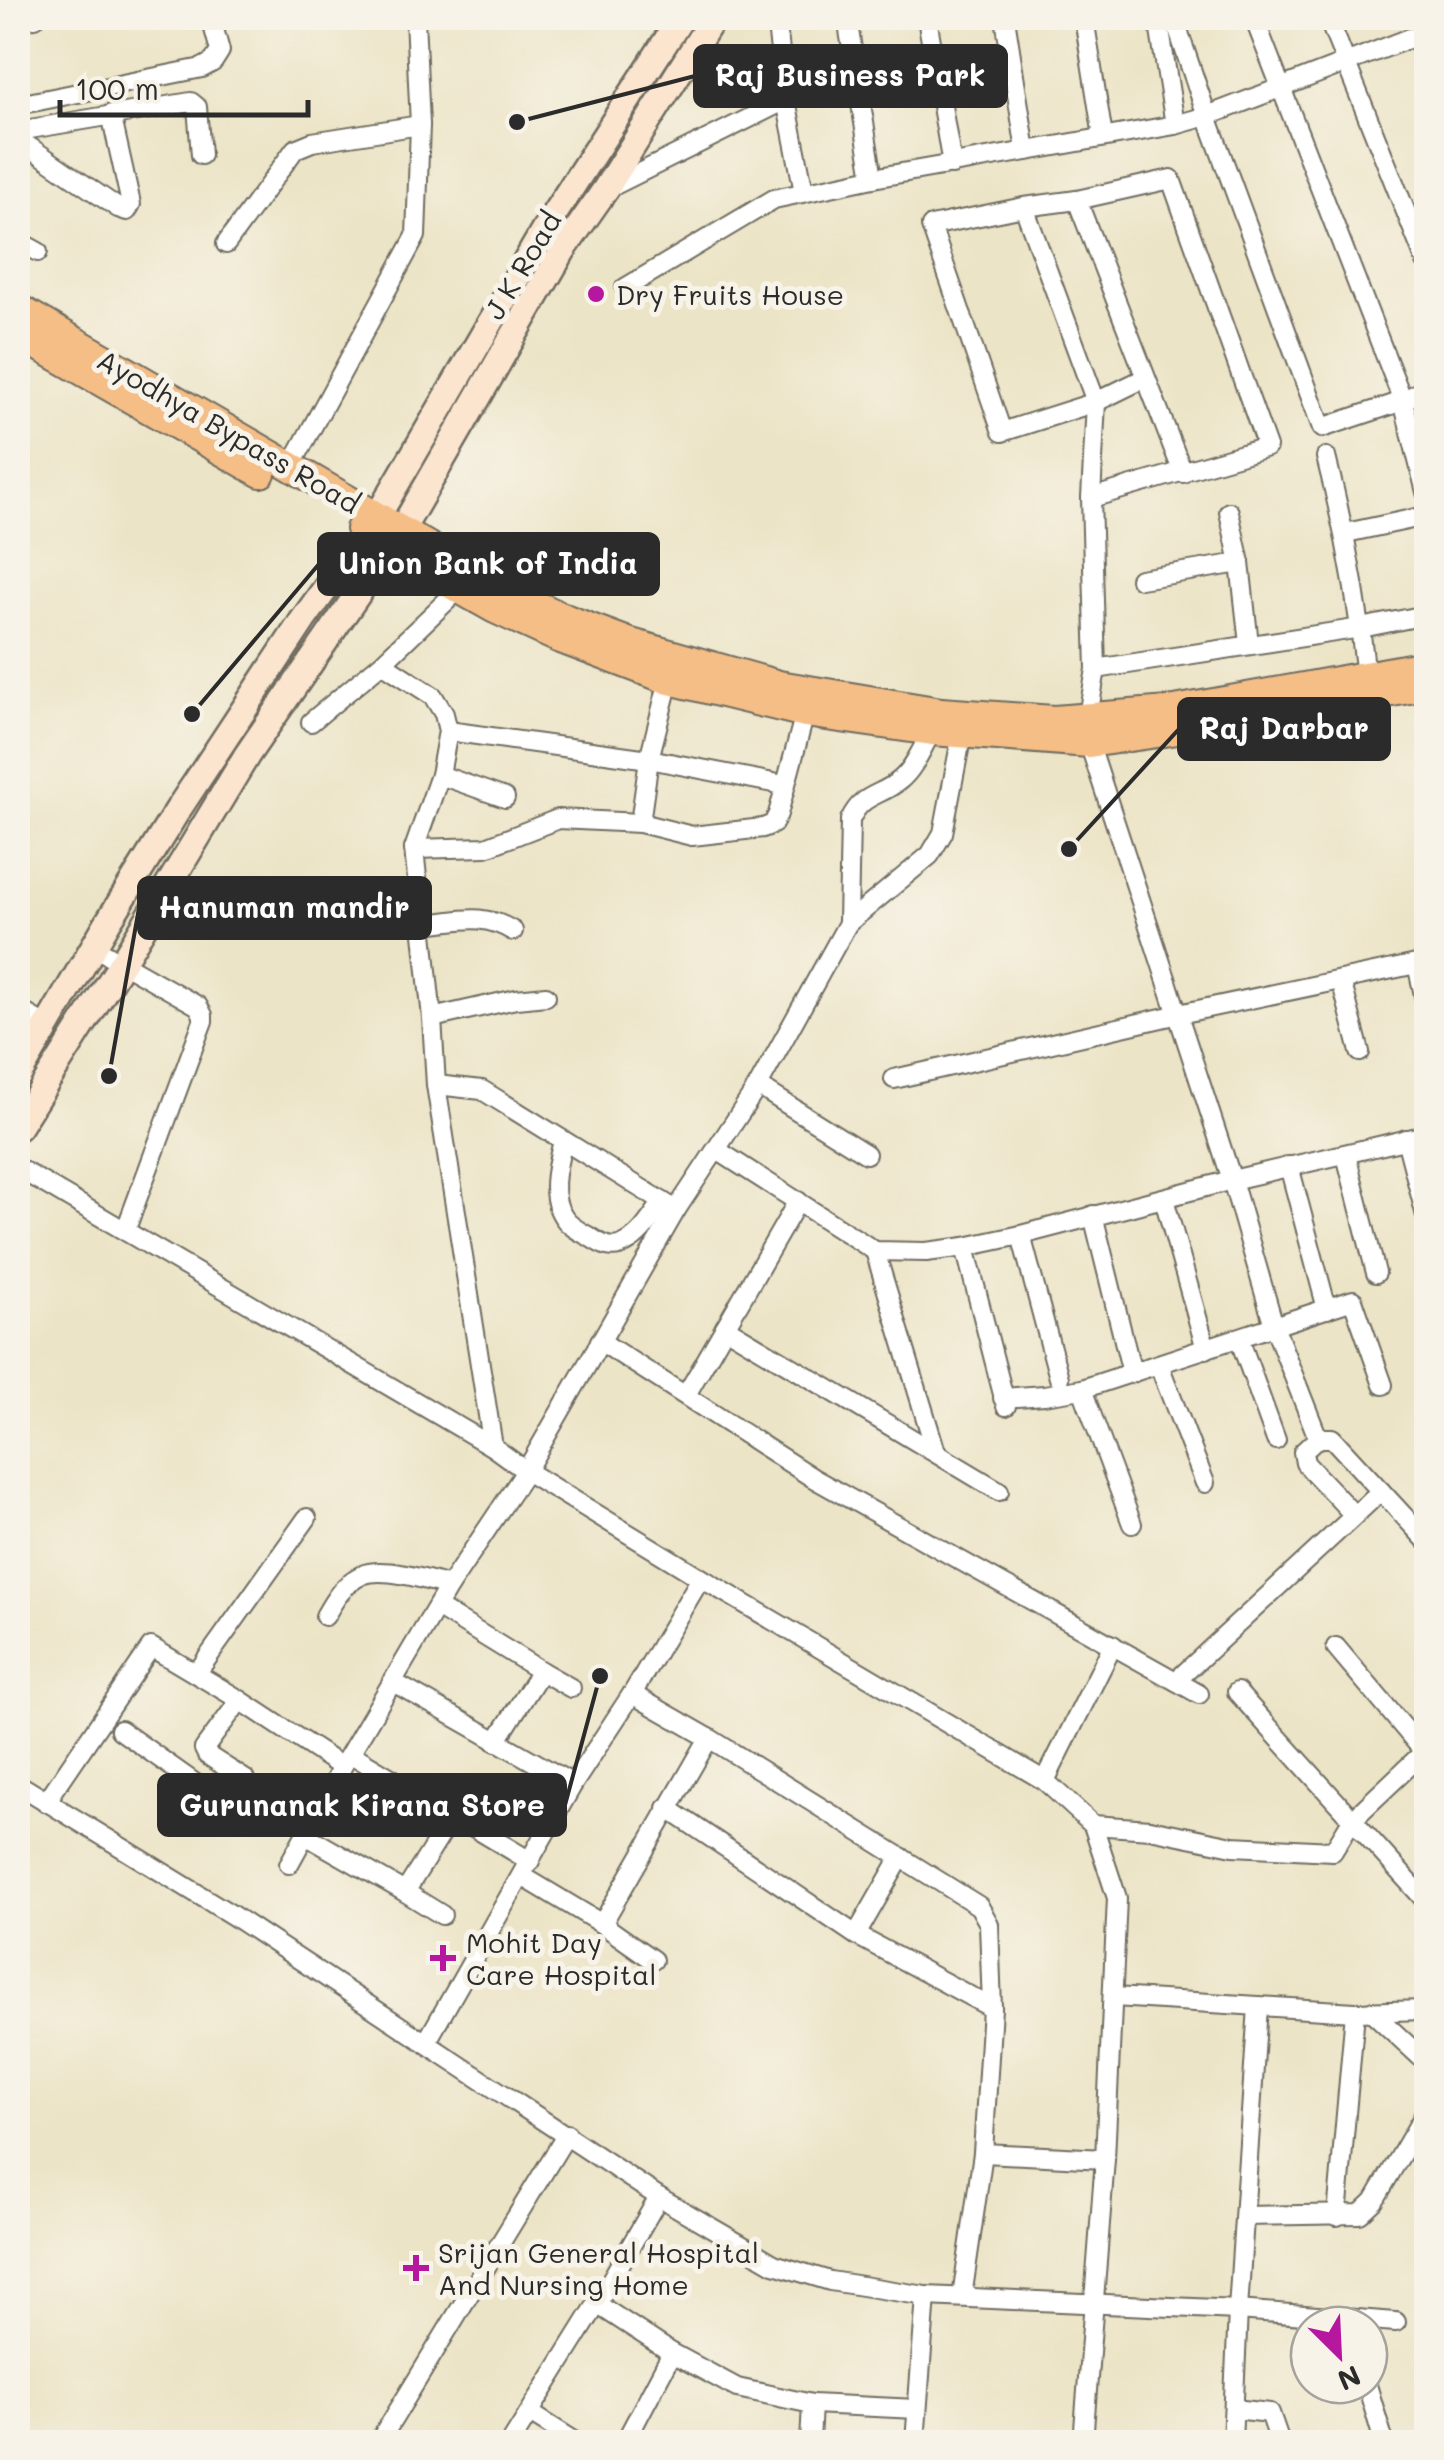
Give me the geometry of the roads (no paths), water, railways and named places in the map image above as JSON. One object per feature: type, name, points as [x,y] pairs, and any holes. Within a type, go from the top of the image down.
[{"type":"main road","name":"Ayodhya Bypass Road","points":[[18,308],[290,468],[384,532],[459,590],[558,638],[669,680],[805,713],[962,734],[1088,729],[1171,732],[1426,686]]},
{"type":"main road","name":"Ayodhya Bypass Road","points":[[18,334],[384,532],[566,619],[631,644],[780,686],[941,712],[1054,720],[1088,729],[1169,710],[1426,665]]},
{"type":"street","points":[[18,21],[35,18]]},
{"type":"street","points":[[18,104],[202,68],[213,62],[220,51],[211,18]]},
{"type":"street","points":[[290,468],[416,236],[420,125],[415,18]]},
{"type":"street","name":"J K Road","points":[[384,532],[550,222],[681,18]]},
{"type":"street","name":"J K Road","points":[[384,532],[713,18]]},
{"type":"street","points":[[776,18],[786,100],[804,192]]},
{"type":"street","points":[[847,18],[873,178]]},
{"type":"street","points":[[927,18],[952,165]]},
{"type":"street","points":[[1006,18],[1026,151]]},
{"type":"street","points":[[1084,18],[1103,136]]},
{"type":"street","points":[[1158,18],[1175,124]]},
{"type":"street","points":[[1174,18],[1206,116],[1322,428],[1426,388]]},
{"type":"street","points":[[1254,18],[1403,400],[1423,459],[1426,492]]},
{"type":"street","points":[[1328,18],[1426,262]]},
{"type":"street","points":[[625,288],[774,199],[1206,116],[1346,63],[1424,27],[1426,53]]},
{"type":"street","points":[[664,45],[688,58]]},
{"type":"street","points":[[605,190],[786,100]]},
{"type":"street","points":[[18,130],[191,102],[196,107],[200,155]]},
{"type":"street","points":[[18,139],[118,208],[127,210],[130,204],[111,114]]},
{"type":"street","points":[[226,244],[295,150],[312,142],[420,125]]},
{"type":"street","points":[[1091,498],[1267,447],[1172,179],[931,226],[1002,432],[1096,402],[1145,378]]},
{"type":"street","points":[[1077,200],[1183,473]]},
{"type":"street","points":[[1024,207],[1096,402],[1091,498],[1096,669],[1088,729],[1232,1180],[1274,1326],[1318,1438]]},
{"type":"street","points":[[18,240],[38,252]]},
{"type":"street","points":[[1326,457],[1346,533],[1366,676]]},
{"type":"street","points":[[1229,512],[1240,562],[1249,644]]},
{"type":"street","points":[[1346,533],[1426,516]]},
{"type":"street","points":[[18,1076],[179,808],[303,620],[384,532]]},
{"type":"street","points":[[18,1127],[384,532]]},
{"type":"street","points":[[1140,579],[1240,562]]},
{"type":"street","points":[[311,722],[382,664],[459,590]]},
{"type":"street","points":[[1096,669],[1426,615]]},
{"type":"street","points":[[382,664],[433,696],[444,714],[448,731],[440,775],[414,849],[436,1085],[493,1447]]},
{"type":"street","points":[[640,823],[649,759],[669,680]]},
{"type":"street","points":[[414,849],[486,847],[558,819],[640,823],[692,836],[763,828],[773,824],[805,713]]},
{"type":"street","points":[[448,731],[649,759],[784,786]]},
{"type":"street","points":[[848,923],[850,820],[864,800],[904,777],[932,731]]},
{"type":"street","points":[[563,1141],[556,1175],[557,1204],[567,1222],[599,1244],[621,1246],[669,1206],[717,1150],[758,1086],[848,923],[930,855],[944,833],[962,734]]},
{"type":"street","points":[[440,775],[505,798]]},
{"type":"street","points":[[422,924],[482,918],[497,921],[512,931]]},
{"type":"street","points":[[94,947],[198,1006],[203,1015],[126,1229]]},
{"type":"street","points":[[894,1079],[1422,963],[1426,1004]]},
{"type":"street","points":[[1341,980],[1360,1052]]},
{"type":"street","points":[[432,1018],[546,996]]},
{"type":"street","points":[[18,1009],[46,1026]]},
{"type":"street","points":[[436,1085],[482,1090],[669,1206]]},
{"type":"street","points":[[758,1086],[866,1154]]},
{"type":"street","points":[[717,1150],[875,1251],[926,1252],[1022,1235],[1426,1135]]},
{"type":"street","points":[[1406,1139],[1426,1216]]},
{"type":"street","points":[[1346,1155],[1376,1273]]},
{"type":"street","points":[[1289,1166],[1328,1308]]},
{"type":"street","points":[[18,1168],[493,1447],[701,1578],[1046,1781],[1093,1825],[1117,1898],[1105,2159],[1083,2442]]},
{"type":"street","points":[[1164,1199],[1206,1349]]},
{"type":"street","points":[[686,1395],[798,1201]]},
{"type":"street","points":[[288,1864],[449,1586],[526,1471],[600,1341],[669,1206]]},
{"type":"street","points":[[1093,1215],[1132,1373]]},
{"type":"street","points":[[1022,1235],[1059,1378]]},
{"type":"street","points":[[965,1247],[1005,1402],[1082,1389],[1353,1300],[1384,1385]]},
{"type":"street","points":[[875,1251],[936,1452]]},
{"type":"street","points":[[725,1327],[999,1490]]},
{"type":"street","points":[[1239,1338],[1276,1440]]},
{"type":"street","points":[[600,1341],[813,1478],[1199,1694]]},
{"type":"street","points":[[1159,1365],[1205,1482]]},
{"type":"street","points":[[1082,1389],[1132,1524]]},
{"type":"street","points":[[1354,1515],[1304,1463],[1303,1452],[1318,1438],[1332,1438],[1426,1540]]},
{"type":"street","points":[[1176,1680],[1381,1491]]},
{"type":"street","points":[[196,1674],[308,1518]]},
{"type":"street","points":[[325,1616],[340,1591],[364,1574],[407,1574],[449,1586]]},
{"type":"street","points":[[427,2041],[573,1784],[701,1578]]},
{"type":"street","points":[[437,1607],[571,1688]]},
{"type":"street","points":[[1046,1781],[1112,1645]]},
{"type":"street","points":[[46,1802],[151,1647],[346,1760],[452,1816],[653,1960]]},
{"type":"street","points":[[1093,1825],[1150,1830],[1233,1846],[1334,1851],[1352,1820],[1426,1752],[1336,1647]]},
{"type":"street","points":[[496,1742],[541,1670]]},
{"type":"street","points":[[393,1682],[573,1784]]},
{"type":"street","points":[[1237,1692],[1426,1901]]},
{"type":"street","points":[[632,1694],[979,1906],[989,1924],[992,2008],[983,2153],[962,2297]]},
{"type":"street","points":[[120,1730],[227,1806],[234,1806],[248,1791],[246,1780],[207,1755],[204,1749],[240,1700]]},
{"type":"street","points":[[602,1924],[709,1738]]},
{"type":"street","points":[[18,1784],[232,1915],[659,2197],[774,2264],[830,2281],[926,2296],[1289,2315]]},
{"type":"street","points":[[667,1808],[856,1935],[992,2008]]},
{"type":"street","points":[[405,1892],[452,1816]]},
{"type":"street","points":[[305,1835],[442,1914]]},
{"type":"street","points":[[856,1935],[901,1857]]},
{"type":"street","points":[[1114,1998],[1363,2011],[1426,2010]]},
{"type":"street","points":[[1232,2442],[1258,2006]]},
{"type":"street","points":[[1363,2011],[1426,2062]]},
{"type":"street","points":[[1337,2216],[1363,2011]]},
{"type":"street","points":[[1245,2216],[1360,2214],[1374,2201],[1426,2112]]},
{"type":"street","points":[[387,2440],[567,2134]]},
{"type":"street","points":[[983,2153],[1105,2159]]},
{"type":"street","points":[[511,2442],[659,2197]]},
{"type":"street","points":[[916,2442],[926,2296]]},
{"type":"street","points":[[597,2304],[672,2353],[737,2388],[812,2404],[917,2409]]},
{"type":"street","points":[[1389,2322],[1396,2322]]},
{"type":"street","points":[[625,2442],[672,2353]]},
{"type":"street","points":[[810,2442],[812,2404]]},
{"type":"street","points":[[1373,2405],[1384,2442]]},
{"type":"street","points":[[1234,2408],[1270,2412],[1280,2442]]},
{"type":"street","points":[[530,2413],[576,2442]]},
{"type":"street","points":[[18,2436],[28,2442]]},
{"type":"place","name":"Raj Business Park","points":[[517,122]]},
{"type":"place","name":"Dry Fruits House","points":[[596,294]]},
{"type":"place","name":"Union Bank of India","points":[[192,714]]},
{"type":"place","name":"Raj Darbar","points":[[1069,849]]},
{"type":"place","name":"Hanuman mandir","points":[[109,1076]]},
{"type":"place","name":"Gurunanak Kirana Store","points":[[600,1676]]},
{"type":"place","name":"Mohit Day Care Hospital","points":[[443,1958]]},
{"type":"place","name":"Srijan General Hospital And Nursing Home","points":[[416,2268]]}]
